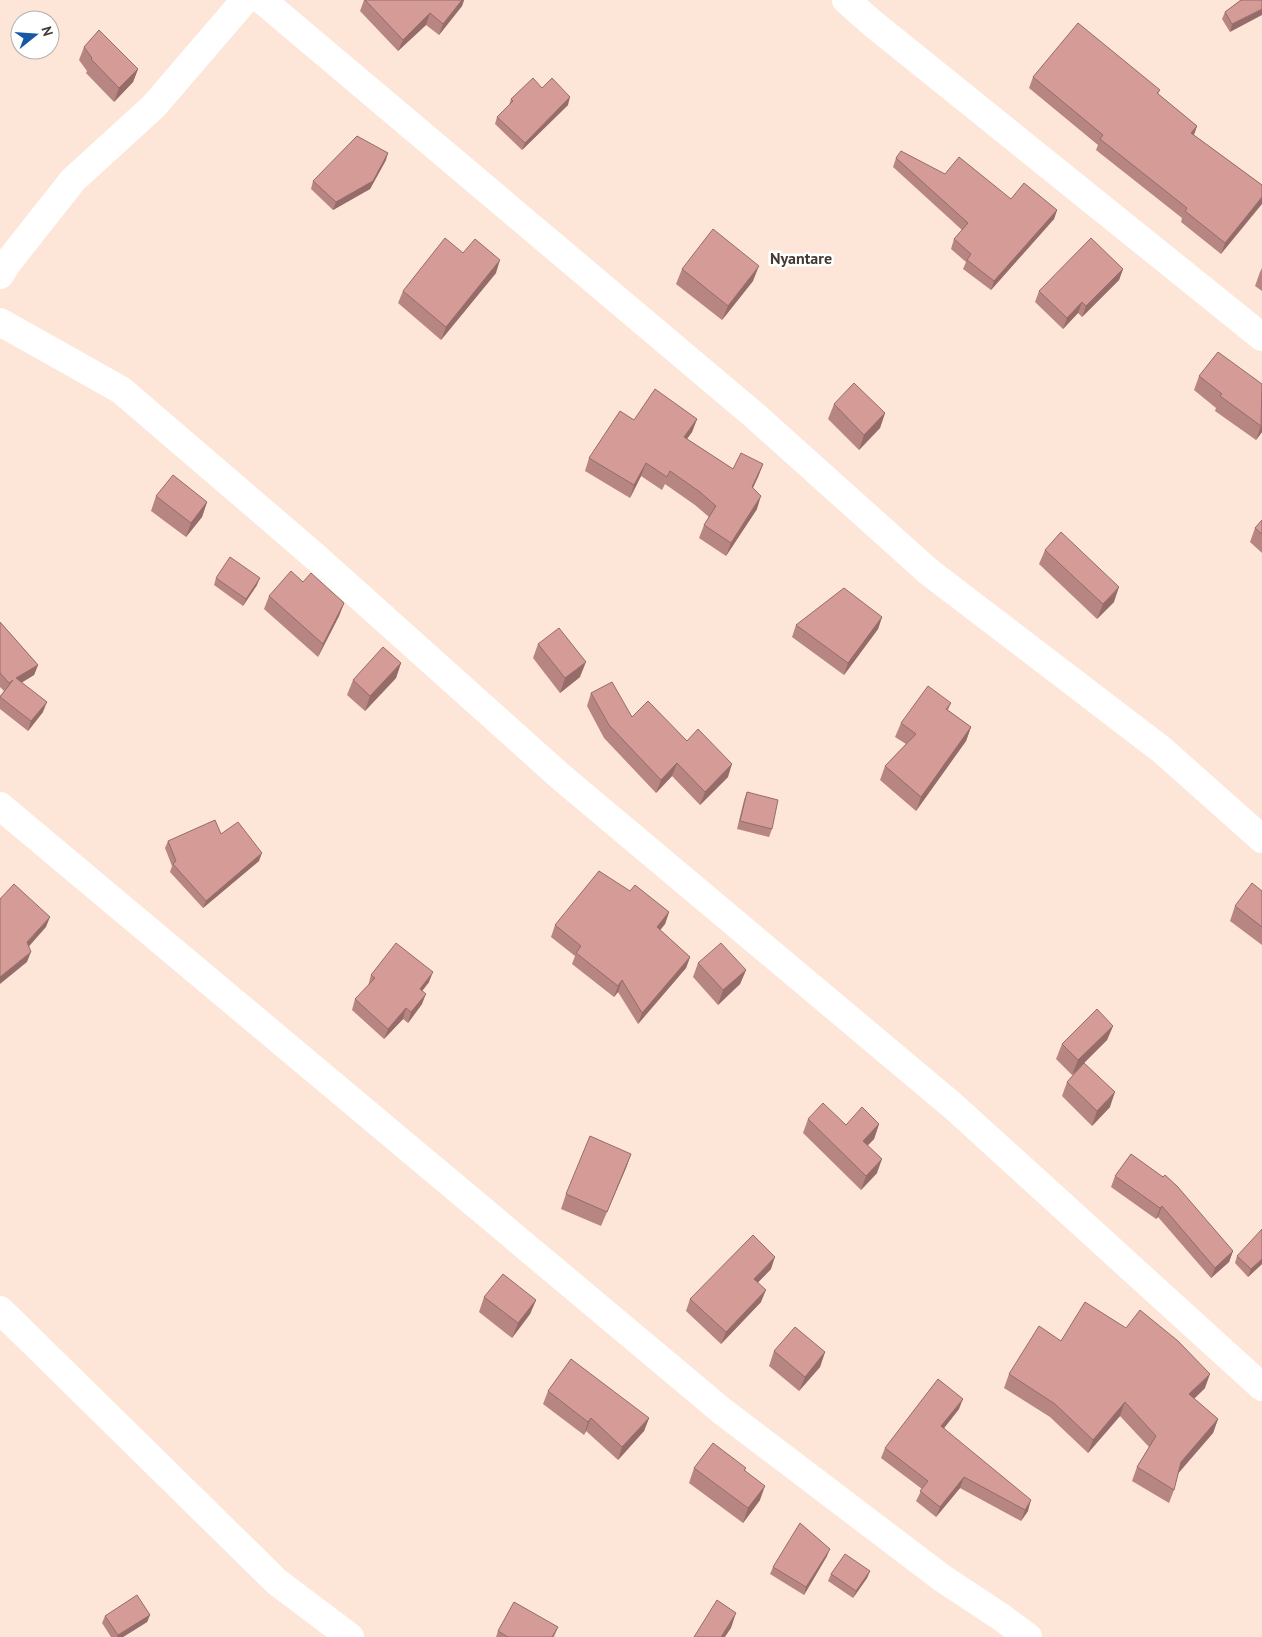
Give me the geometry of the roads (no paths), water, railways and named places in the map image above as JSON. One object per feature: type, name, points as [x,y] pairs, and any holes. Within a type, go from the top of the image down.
[{"type":"street","points":[[0,275],[73,180],[154,106],[245,0]]},
{"type":"street","points":[[262,0],[754,415],[928,572],[1162,750],[1262,839]]},
{"type":"street","points":[[846,0],[872,23],[1262,337]]},
{"type":"street","points":[[0,322],[121,390],[311,553],[560,777],[953,1106],[1262,1388]]},
{"type":"street","points":[[0,806],[722,1411],[942,1578],[1001,1616],[1028,1637]]},
{"type":"street","points":[[0,1310],[276,1582],[350,1637]]},
{"type":"district","name":"Nyantare","points":[[801,258]]}]
